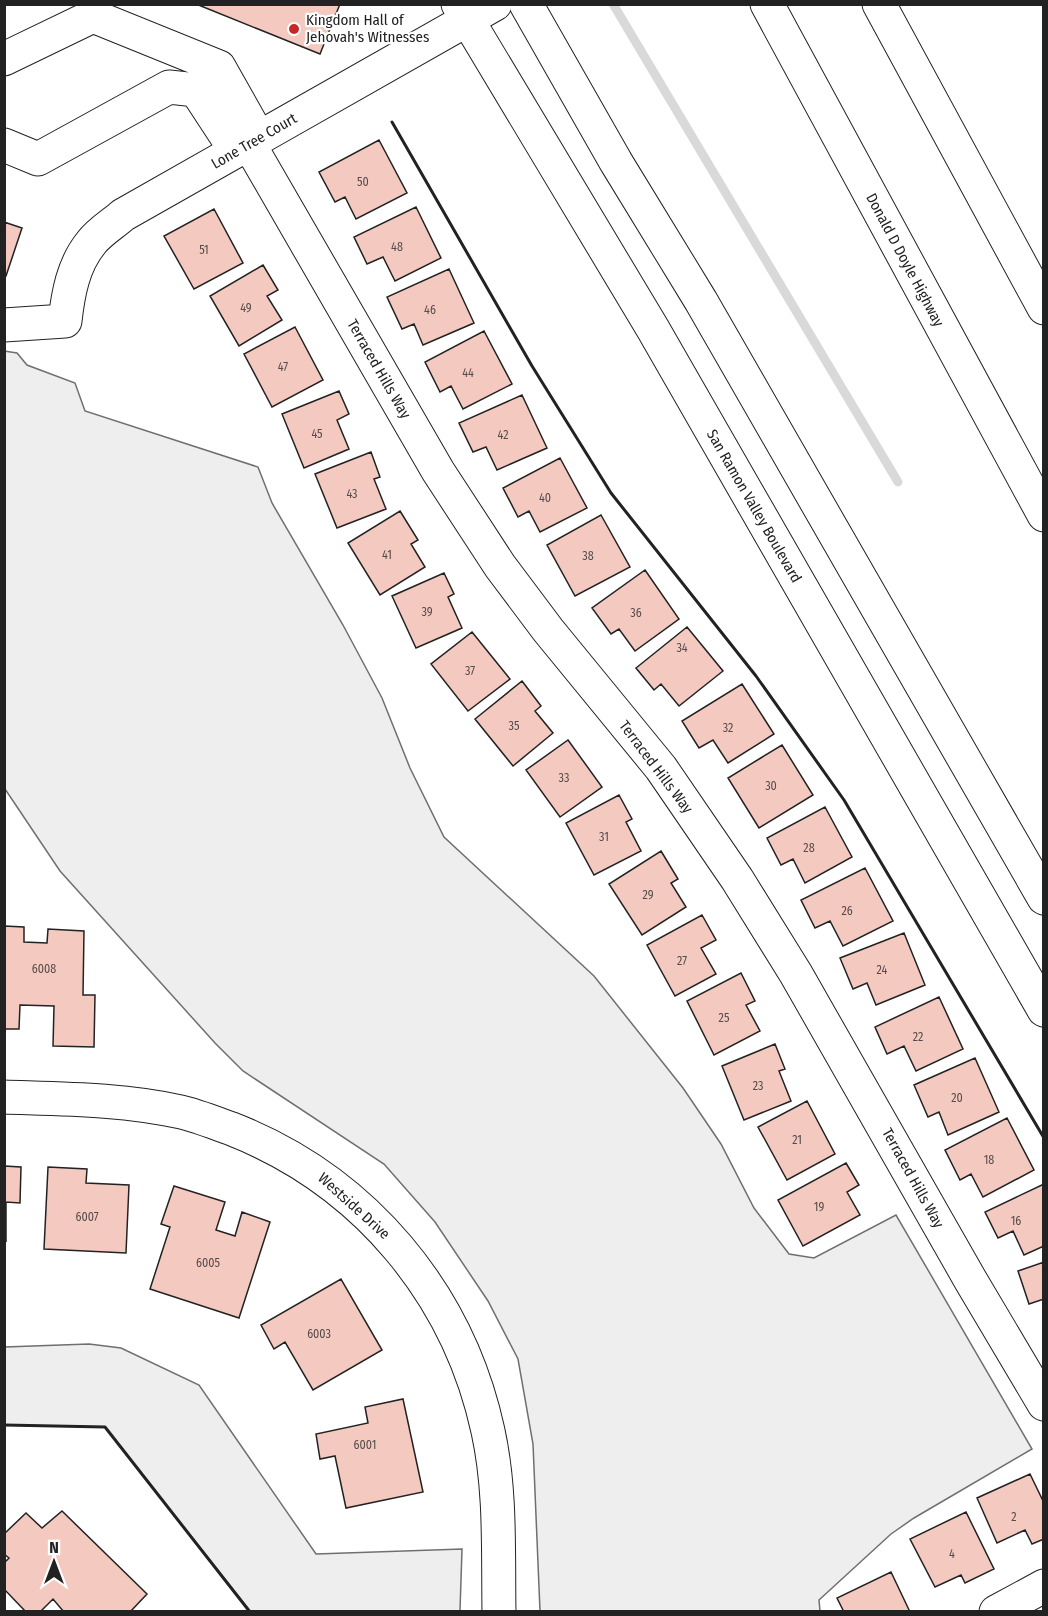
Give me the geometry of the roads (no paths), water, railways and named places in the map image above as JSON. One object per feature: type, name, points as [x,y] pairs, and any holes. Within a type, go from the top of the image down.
[{"type":"main road","points":[[526,4],[616,162],[707,312],[1044,898]]},
{"type":"main road","name":"Donald D Doyle Highway","points":[[767,4],[1044,515]]},
{"type":"main road","points":[[879,4],[1044,308]]},
{"type":"main road","name":"Lone Tree Court","points":[[4,324],[65,321],[67,297],[75,270],[91,242],[123,216],[474,10]]},
{"type":"main road","name":"San Ramon Valley Boulevard","points":[[474,10],[653,330],[1044,1010]]},
{"type":"main road","points":[[4,59],[93,16],[219,67],[230,115]]},
{"type":"main road","points":[[4,145],[38,159],[169,87],[196,90],[230,115]]},
{"type":"main road","name":"Terraced Hills Way","points":[[230,115],[438,471],[468,518],[500,566],[548,630],[661,768],[737,879],[796,974],[1044,1404]]},
{"type":"main road","name":"Westside Drive","points":[[4,1097],[127,1104],[172,1110],[203,1118],[285,1153],[315,1172],[373,1220],[404,1253],[428,1286],[458,1340],[481,1400],[494,1464],[498,1508],[500,1611]]},
{"type":"main road","points":[[996,1611],[1044,1586]]},
{"type":"waterway","points":[[613,4],[898,482]]},
{"type":"place","name":"Kingdom Hall of Jehovah's Witnesses","points":[[294,29]]}]
